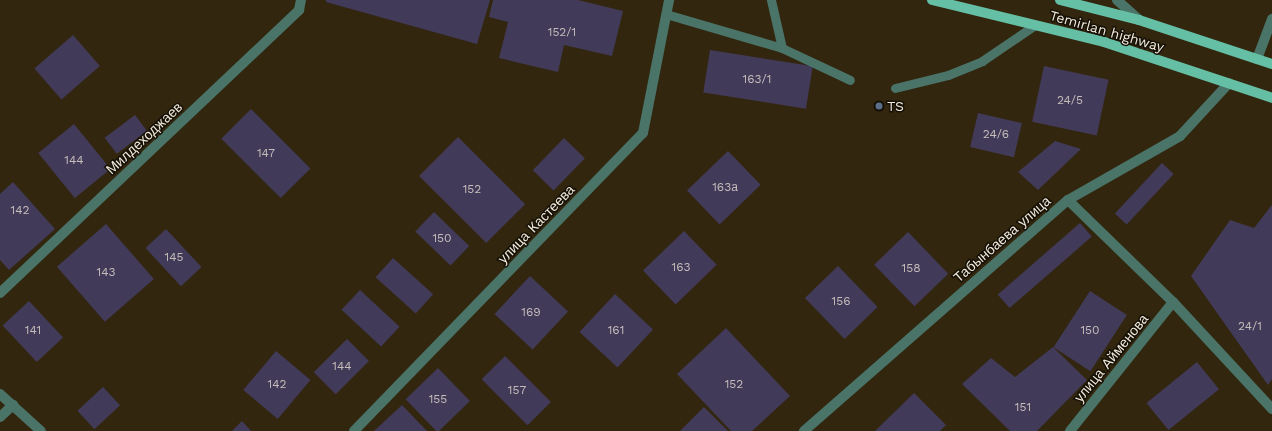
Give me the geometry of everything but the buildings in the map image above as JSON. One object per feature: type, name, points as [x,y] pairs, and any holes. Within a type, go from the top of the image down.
[{"type":"main road","name":"Temirlan highway","points":[[932,0],[1104,42],[1272,98]]},
{"type":"main road","name":"Temirlan highway","points":[[1060,0],[1139,20],[1272,64]]},
{"type":"street","name":"Милдеходжаев","points":[[0,294],[299,10],[301,0]]},
{"type":"street","name":"улица Кастеева","points":[[354,431],[643,133],[669,0]]},
{"type":"street","points":[[1117,0],[1139,20]]},
{"type":"street","points":[[1257,59],[1272,19]]},
{"type":"street","name":"Табынбаева улица","points":[[804,431],[1068,200],[1180,136],[1229,83]]},
{"type":"street","points":[[1068,200],[1173,302],[1272,409]]},
{"type":"street","name":"улица Айменова","points":[[1070,431],[1173,302]]},
{"type":"street","points":[[0,394],[41,431]]},
{"type":"street","points":[[0,417],[13,405]]},
{"type":"lane","points":[[771,0],[782,48]]},
{"type":"lane","points":[[666,14],[782,48],[850,80]]},
{"type":"lane","points":[[895,88],[948,75],[982,61],[1035,25]]},
{"type":"place","name":"TS","points":[[879,106]]}]
